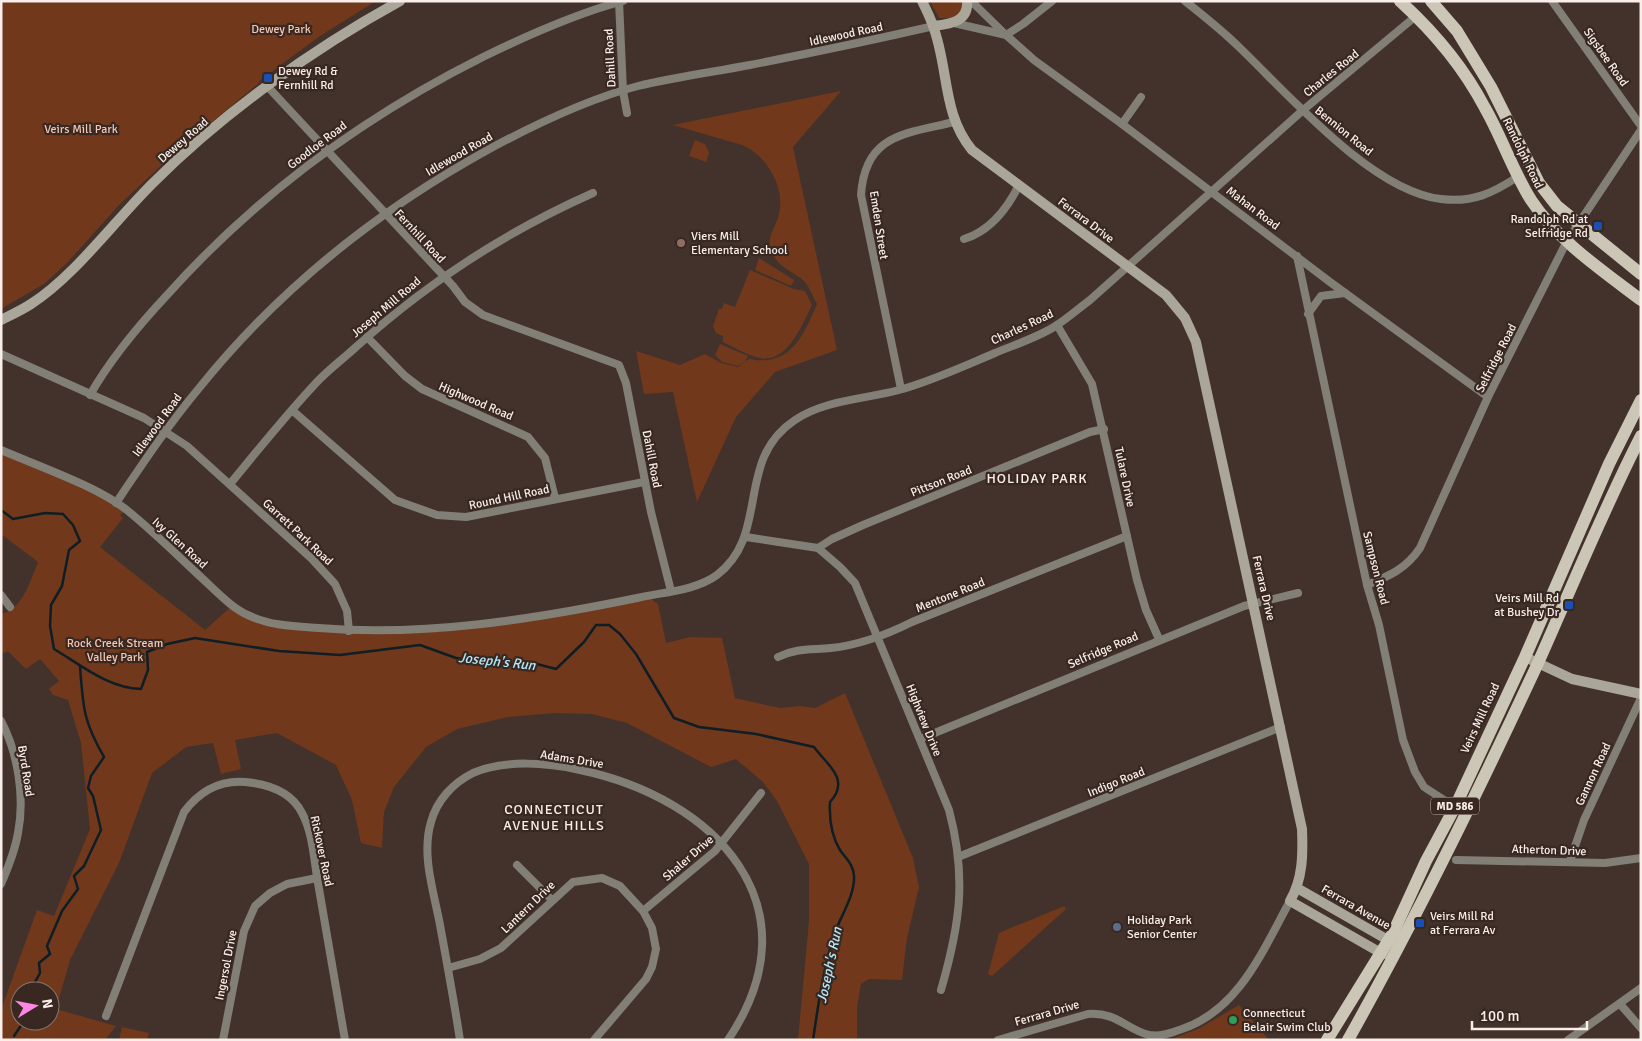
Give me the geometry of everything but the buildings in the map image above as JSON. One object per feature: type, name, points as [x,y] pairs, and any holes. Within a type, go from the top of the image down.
[{"type":"main road","name":"Randolph Road","points":[[1400,1],[1416,16],[1461,68],[1485,107],[1531,199],[1547,221],[1567,241],[1641,300]]},
{"type":"main road","name":"Randolph Road","points":[[1432,2],[1457,30],[1491,87],[1539,183],[1557,206],[1641,274]]},
{"type":"main road","name":"Veirs Mill Road","points":[[1328,1037],[1381,953],[1455,807],[1525,657],[1596,494],[1641,400]]},
{"type":"main road","name":"MD 586","points":[[1348,1040],[1396,954],[1538,663],[1609,499],[1641,436]]},
{"type":"street","name":"Dewey Road","points":[[1,320],[32,304],[60,282],[155,181],[221,123],[282,75],[340,36],[400,1]]},
{"type":"street","points":[[922,1],[934,26]]},
{"type":"street","name":"Mahan Road","points":[[954,23],[964,16],[969,1]]},
{"type":"street","name":"Mahan Road","points":[[969,1],[1034,60],[1122,124],[1344,293],[1488,397]]},
{"type":"street","points":[[1006,35],[1052,1]]},
{"type":"street","name":"Bennion Road","points":[[1185,1],[1239,47],[1302,111],[1390,182],[1420,195],[1454,200],[1494,193],[1519,176]]},
{"type":"street","name":"Sigsbee Road","points":[[1552,1],[1641,126]]},
{"type":"street","name":"Dahill Road","points":[[620,2],[623,91],[627,113]]},
{"type":"street","name":"Goodloe Road","points":[[90,395],[103,373],[142,322],[196,262],[250,212],[326,150],[394,104],[454,72],[551,26],[620,2]]},
{"type":"street","name":"Charles Road","points":[[671,591],[693,587],[718,574],[733,559],[746,537],[750,506],[762,459],[781,431],[796,419],[817,409],[901,389],[948,372],[1057,326],[1090,300],[1126,265],[1302,111],[1416,16]]},
{"type":"street","name":"Mahan Road","points":[[934,26],[954,23],[1006,35]]},
{"type":"street","name":"Idlewood Road","points":[[116,503],[165,431],[201,385],[262,317],[327,258],[384,214],[452,169],[514,136],[570,110],[637,86],[834,49],[934,26]]},
{"type":"street","name":"Ferrara Drive","points":[[934,26],[954,122],[972,150],[1166,295],[1185,318],[1196,342],[1302,829],[1303,855],[1297,888],[1236,994],[1217,1012],[1187,1028],[1159,1036],[1148,1035],[1121,1020],[1101,1013],[1088,1014],[998,1040]]},
{"type":"street","name":"Fernhill Road","points":[[268,87],[465,302],[483,315],[587,353]]},
{"type":"street","points":[[1122,124],[1142,97]]},
{"type":"street","name":"Emden Street","points":[[901,389],[862,204],[862,175],[869,159],[882,145],[896,137],[954,122]]},
{"type":"street","name":"Selfridge Road","points":[[1367,585],[1394,574],[1412,560],[1420,548],[1488,397],[1567,241],[1641,130]]},
{"type":"street","points":[[964,240],[978,235],[988,228],[1013,196],[1019,185]]},
{"type":"street","name":"Joseph Mill Road","points":[[230,484],[317,382],[392,314],[442,277],[548,213],[593,193]]},
{"type":"street","name":"Sampson Road","points":[[1297,256],[1367,585],[1379,625],[1403,740],[1415,772],[1424,787],[1455,807]]},
{"type":"street","points":[[1308,314],[1321,296],[1344,293]]},
{"type":"street","name":"Tulare Drive","points":[[1057,326],[1092,384],[1146,610],[1159,639]]},
{"type":"street","name":"Highwood Road","points":[[367,337],[405,376],[422,389],[528,437],[545,458],[555,498]]},
{"type":"street","name":"Dahill Road","points":[[587,353],[618,365],[626,383],[644,482],[671,591]]},
{"type":"street","name":"Garrett Park Road","points":[[1,354],[144,418],[187,446],[312,558],[335,584],[347,611],[349,631]]},
{"type":"street","name":"Round Hill Road","points":[[293,410],[395,500],[437,515],[466,517],[644,482]]},
{"type":"street","name":"Pittson Road","points":[[818,548],[832,539],[863,525],[1090,432],[1104,429]]},
{"type":"street","name":"Ivy Glen Road","points":[[1,450],[126,509],[221,595],[245,614],[273,625],[349,631]]},
{"type":"street","name":"Mentone Road","points":[[778,658],[791,651],[831,648],[879,639],[921,618],[1127,536]]},
{"type":"street","points":[[746,537],[818,548]]},
{"type":"street","name":"Highview Drive","points":[[818,548],[840,567],[855,584],[949,810],[958,856],[961,884],[954,944],[941,990]]},
{"type":"street","points":[[349,631],[404,631],[471,624],[590,608],[671,591]]},
{"type":"street","name":"Selfridge Road","points":[[920,739],[1159,639],[1254,602],[1298,593]]},
{"type":"street","points":[[1,595],[10,607]]},
{"type":"street","points":[[1525,657],[1582,682],[1641,694]]},
{"type":"street","name":"Gannon Road","points":[[1570,861],[1584,820],[1641,698]]},
{"type":"street","name":"Byrd Road","points":[[1,721],[8,734],[20,792],[18,832],[1,884]]},
{"type":"street","name":"Indigo Road","points":[[958,856],[970,854],[1281,727]]},
{"type":"street","name":"Adams Drive","points":[[460,1040],[427,852],[428,832],[432,819],[447,792],[474,773],[489,768],[533,764],[563,766],[634,784],[664,799],[695,819],[722,842],[741,866],[756,900],[763,934],[763,952],[752,996],[728,1040]]},
{"type":"street","name":"Rickover Road","points":[[106,1016],[178,824],[188,806],[203,792],[215,785],[239,781],[265,784],[279,790],[295,802],[303,813],[317,878],[345,1040]]},
{"type":"street","name":"Shaler Drive","points":[[643,911],[722,842],[761,793]]},
{"type":"street","name":"Atherton Drive","points":[[1456,860],[1605,863],[1641,858]]},
{"type":"street","points":[[517,866],[552,900]]},
{"type":"street","name":"Ingersol Drive","points":[[223,1040],[244,931],[255,906],[270,893],[287,884],[317,878]]},
{"type":"street","name":"Lantern Drive","points":[[448,968],[480,960],[501,948],[530,924],[552,900],[573,882],[602,878],[620,886],[643,911],[652,928],[656,949],[652,967],[646,979],[594,1040]]},
{"type":"street","name":"Ferrara Avenue","points":[[1297,888],[1388,940],[1396,954]]},
{"type":"street","points":[[1290,901],[1381,953],[1396,954]]},
{"type":"street","points":[[1568,1040],[1641,988]]},
{"type":"street","points":[[1620,1004],[1641,1028]]},
{"type":"green space","name":"Veirs Mill Park","points":[[1,1],[376,1],[320,36],[259,81],[259,83],[171,156],[119,205],[67,263],[44,284],[1,309]]},
{"type":"green space","points":[[930,1],[962,1],[962,9],[957,18],[939,18]]},
{"type":"green space","points":[[841,91],[793,147],[837,350],[775,372],[736,417],[697,502],[673,392],[644,394],[636,351],[680,365],[705,354],[721,363],[738,367],[749,359],[763,360],[775,358],[785,354],[800,338],[817,304],[804,281],[782,266],[772,253],[770,237],[778,219],[780,204],[776,183],[766,164],[750,149],[742,145],[673,125]]},
{"type":"green space","points":[[695,140],[705,144],[709,153],[706,162],[689,156]]},
{"type":"green space","points":[[759,258],[794,280],[791,286],[755,270]]},
{"type":"green space","points":[[750,270],[794,289],[805,291],[812,305],[801,328],[790,344],[778,355],[770,358],[752,356],[723,342],[723,336],[716,333],[713,326],[719,309],[722,309],[724,303],[735,307]]},
{"type":"green space","points":[[720,344],[748,356],[745,362],[738,366],[722,362],[715,355]]},
{"type":"green space","name":"Rock Creek Stream Valley Park","points":[[1,450],[126,509],[120,515],[123,518],[100,547],[205,630],[233,605],[273,625],[349,631],[471,624],[647,596],[658,604],[666,643],[690,637],[722,638],[735,698],[780,708],[800,706],[815,708],[845,693],[913,858],[919,887],[907,938],[902,980],[869,979],[861,984],[857,1008],[857,1040],[798,1040],[809,921],[809,864],[777,801],[763,782],[736,759],[711,767],[627,723],[592,714],[555,713],[508,717],[457,729],[426,747],[394,787],[384,812],[382,848],[361,843],[352,800],[336,765],[277,733],[235,740],[241,769],[221,774],[213,743],[186,747],[152,773],[119,863],[70,960],[60,995],[60,981],[11,981],[37,910],[54,916],[90,829],[81,743],[68,700],[53,695],[49,689],[59,681],[40,659],[26,669],[8,651],[5,653],[1,652],[1,614],[15,606],[25,593],[38,562],[1,534]]},
{"type":"green space","points":[[1064,906],[1066,909],[992,976],[988,974],[999,933]]},
{"type":"green space","name":"Rock Creek Stream Valley Park","points":[[10,985],[10,1031],[60,1031],[60,1010],[116,1026],[105,1040],[1,1040],[1,1010]]},
{"type":"green space","name":"Connecticut Belair Swim Club","points":[[1239,1005],[1269,1040],[1169,1040],[1200,1028]]},
{"type":"green space","points":[[122,1027],[149,1033],[147,1040],[119,1040]]},
{"type":"waterway","name":"Joseph's Run","points":[[1,510],[13,519],[45,513],[63,514],[73,525],[80,541],[69,550],[62,586],[51,605],[50,626],[54,649],[95,675],[117,685],[141,689],[148,670],[147,652],[167,644],[195,638],[279,651],[340,655],[420,645],[456,658],[506,665],[533,663],[556,669],[584,642],[596,625],[609,625],[620,634],[636,654],[674,718],[699,727],[756,734],[814,747],[838,779],[836,794],[830,802],[831,827],[834,839],[851,865],[854,884],[829,950],[813,1040]]},
{"type":"waterway","points":[[36,981],[40,973],[39,963],[50,954],[47,946],[62,911],[78,889],[74,876],[84,866],[101,830],[93,796],[88,788],[91,776],[104,757],[92,733],[85,713],[80,666]]},
{"type":"waterway","points":[[14,1036],[17,1031]]},
{"type":"place","name":"Dewey Rd & Fernhill Rd","points":[[268,78]]},
{"type":"place","name":"Randolph Rd at Selfridge Rd","points":[[1598,226]]},
{"type":"place","name":"Viers Mill Elementary School","points":[[681,243]]},
{"type":"place","name":"Veirs Mill Rd at Bushey Dr","points":[[1569,605]]},
{"type":"place","name":"Veirs Mill Rd at Ferrara Av","points":[[1420,923]]},
{"type":"place","name":"Holiday Park Senior Center","points":[[1117,927]]},
{"type":"place","name":"Connecticut Belair Swim Club","points":[[1233,1020]]},
{"type":"district","name":"HOLIDAY PARK","points":[[1037,478]]},
{"type":"district","name":"CONNECTICUT AVENUE HILLS","points":[[554,818]]},
{"type":"park label","name":"Dewey Park","points":[[281,29]]}]
